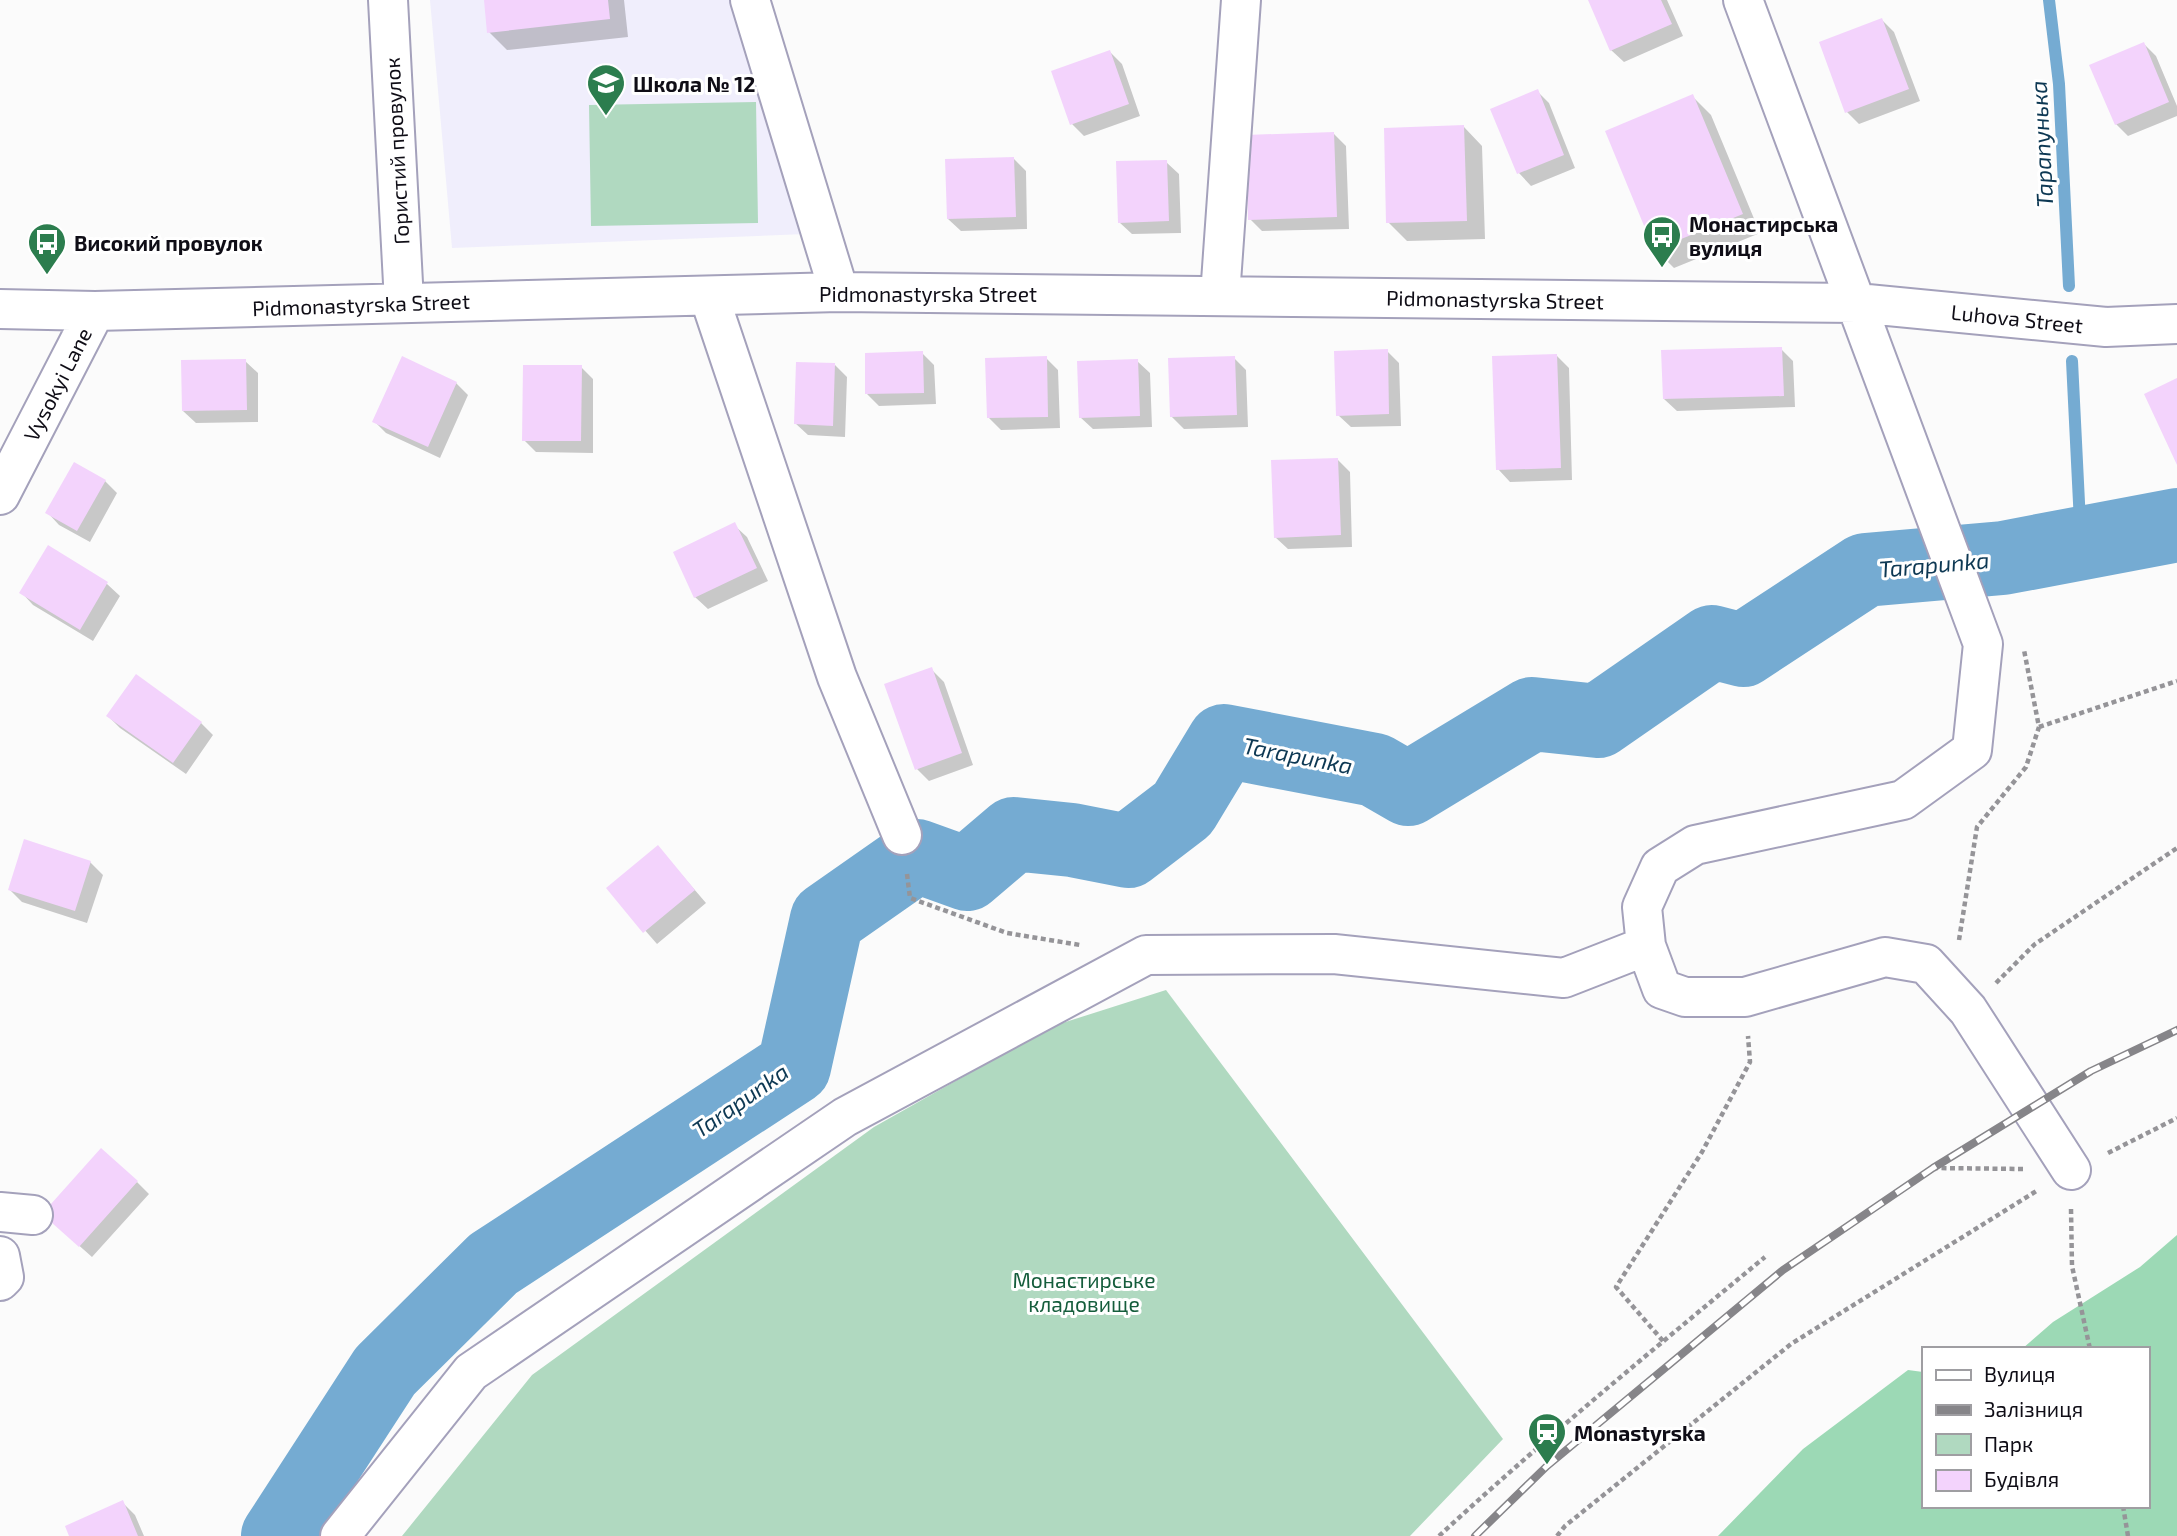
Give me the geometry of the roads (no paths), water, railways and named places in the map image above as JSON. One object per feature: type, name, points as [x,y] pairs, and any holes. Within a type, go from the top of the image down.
[{"type":"street","name":"Гористий провулок","points":[[388,0],[404,302]]},
{"type":"street","points":[[750,0],[839,292]]},
{"type":"street","points":[[1220,296],[1241,0]]},
{"type":"street","points":[[1743,0],[1983,644],[1972,750],[1903,800],[1696,845],[1660,867],[1642,907],[1646,946],[1662,989],[1685,997],[1745,997],[1885,957],[1926,964],[1968,1010],[2071,1170]]},
{"type":"street","name":"Pidmonastyrska Street","points":[[0,309],[95,311],[839,292],[1857,303]]},
{"type":"street","points":[[709,296],[837,677],[902,835]]},
{"type":"street","name":"Luhova Street","points":[[1857,303],[2106,327],[2177,324]]},
{"type":"street","name":"Vysokyi Lane","points":[[0,495],[95,311]]},
{"type":"street","points":[[340,1536],[471,1372],[845,1117],[1146,955],[1334,954],[1564,978],[1646,946]]},
{"type":"street","points":[[0,1256],[4,1277],[0,1281]]},
{"type":"waterway","name":"Тарапунька","points":[[2049,0],[2059,84],[2069,286]]},
{"type":"waterway","name":"Тарапунька","points":[[2072,361],[2081,543]]},
{"type":"waterway","name":"Tarapunka","points":[[278,1536],[385,1371],[493,1264],[794,1067],[827,919],[917,856],[967,874],[1014,834],[1072,840],[1128,851],[1183,809],[1224,741],[1375,770],[1408,789],[1532,714],[1598,721],[1712,642],[1743,650],[1865,570],[2003,558],[2177,525]]},
{"type":"railway","points":[[1475,1536],[1547,1466],[1783,1270],[1933,1168],[2091,1071],[2177,1030]]},
{"type":"place","name":"Школа № 12","points":[[606,117]]},
{"type":"place","name":"Монастирська вулиця","points":[[1662,269]]},
{"type":"place","name":"Високий провулок","points":[[47,276]]},
{"type":"place","name":"Monastyrska","points":[[1547,1466]]},
{"type":"park label","name":"Монастирське кладовище","points":[[1084,1291]]}]
